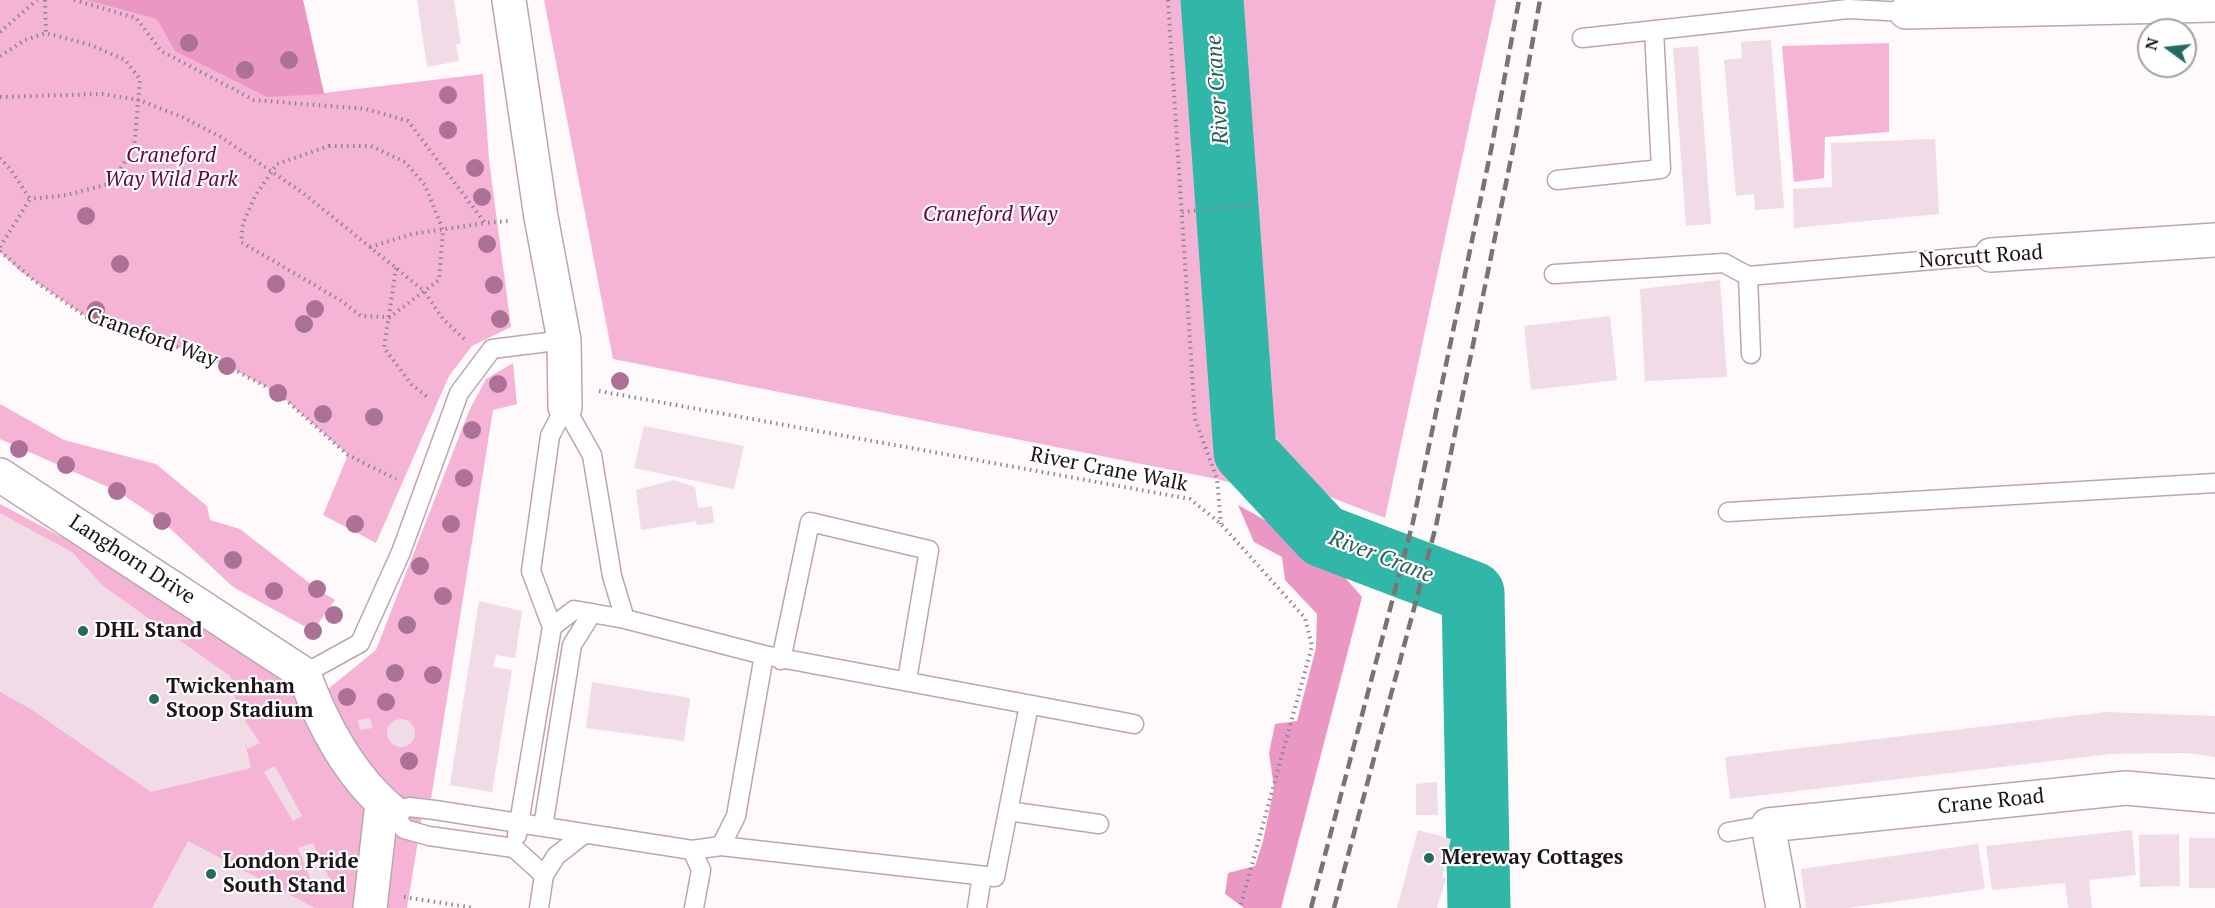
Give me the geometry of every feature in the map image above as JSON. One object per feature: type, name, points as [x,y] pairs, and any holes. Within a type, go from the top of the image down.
[{"type":"street","points":[[509,0],[541,217],[564,340],[565,396]]},
{"type":"street","points":[[1906,12],[2215,5]]},
{"type":"street","name":"Norcutt Road","points":[[1991,255],[2215,240]]},
{"type":"street","name":"Langhorn Drive","points":[[0,475],[304,674]]},
{"type":"street","points":[[304,674],[327,725],[352,769],[388,808],[370,908]]},
{"type":"street","name":"Crane Road","points":[[1768,825],[2126,788],[2215,796]]},
{"type":"street","points":[[1768,825],[1783,908]]},
{"type":"lane","points":[[1582,38],[1848,9],[1906,12]]},
{"type":"lane","points":[[1557,180],[1661,169],[1654,30]]},
{"type":"lane","name":"Norcutt Road","points":[[1748,276],[1991,255]]},
{"type":"lane","points":[[1554,274],[1724,263],[1748,276],[1751,354]]},
{"type":"lane","points":[[304,674],[360,643],[401,552],[459,393],[492,349],[564,340]]},
{"type":"lane","points":[[565,396],[592,455],[612,576],[625,619]]},
{"type":"lane","points":[[514,848],[520,824],[552,627],[531,571],[550,436],[565,396]]},
{"type":"lane","points":[[1728,512],[2215,483]]},
{"type":"lane","points":[[721,846],[736,816],[772,657],[810,522],[929,550],[907,680]]},
{"type":"lane","points":[[552,627],[583,612],[625,619],[772,657],[907,680],[1134,724]]},
{"type":"lane","points":[[543,827],[572,645],[583,612]]},
{"type":"lane","points":[[388,808],[409,807],[692,850],[721,846],[995,877],[1029,705]]},
{"type":"lane","points":[[388,808],[404,830],[429,836],[514,848],[544,875]]},
{"type":"lane","points":[[1008,811],[1099,824]]},
{"type":"lane","points":[[1728,832],[1768,825]]},
{"type":"lane","points":[[540,908],[544,875],[556,856],[584,834]]},
{"type":"lane","points":[[692,850],[701,870],[694,908]]},
{"type":"lane","points":[[977,908],[982,876]]},
{"type":"path","points":[[0,32],[37,0]]},
{"type":"path","points":[[45,0],[46,33]]},
{"type":"path","points":[[74,0],[136,18],[161,51],[254,100],[366,109],[408,121],[485,223]]},
{"type":"path","points":[[1168,0],[1195,419],[1217,479],[1221,524]]},
{"type":"path","points":[[0,56],[25,40],[46,33],[91,45],[125,60],[140,79],[134,149],[109,184],[66,195],[30,199]]},
{"type":"path","points":[[0,97],[102,94],[139,100],[182,117],[221,137],[303,193],[396,267],[424,291],[443,319],[472,346]]},
{"type":"path","points":[[329,146],[371,146],[405,162],[425,185],[443,230],[439,280],[390,317],[361,316],[339,300],[241,242],[243,223],[255,196],[278,164],[329,146]]},
{"type":"path","points":[[0,158],[30,199]]},
{"type":"path","points":[[0,249],[30,199]]},
{"type":"path","points":[[1182,212],[1251,205]]},
{"type":"path","points":[[369,247],[412,234],[541,217]]},
{"type":"path","name":"Craneford Way","points":[[0,249],[36,282],[88,318],[214,359],[278,393],[348,455],[396,479]]},
{"type":"path","points":[[396,267],[384,348],[412,385],[430,398]]},
{"type":"path","name":"River Crane Walk","points":[[565,396],[1190,499],[1221,524],[1305,618],[1312,646],[1240,908]]},
{"type":"path","points":[[416,899],[474,908]]},
{"type":"green space","name":"Craneford Way Wild Park","points":[[0,0],[303,0],[324,93],[483,74],[489,160],[511,327],[472,346],[449,376],[376,543],[323,515],[348,455],[278,393],[214,359],[88,318],[20,271],[0,252]]},
{"type":"green space","name":"Craneford Way","points":[[544,0],[1188,0],[1224,434],[1246,487],[1217,479],[613,359]]},
{"type":"green space","points":[[1234,0],[1496,0],[1385,518],[1309,489],[1269,427]]},
{"type":"green space","points":[[1889,43],[1889,132],[1825,137],[1824,178],[1794,182],[1782,46]]},
{"type":"green space","name":"Twickenham Stoop Stadium","points":[[513,363],[517,404],[493,410],[431,799],[425,798],[407,908],[0,908],[0,504],[189,605],[341,725],[328,689],[376,650],[469,411],[486,379]]},
{"type":"green space","points":[[0,404],[64,440],[156,464],[207,506],[210,520],[240,529],[317,589],[335,600],[313,631],[233,587],[162,521],[117,491],[0,439]]},
{"type":"shaded area","points":[[87,0],[303,0],[324,94],[267,97],[175,51],[157,19]]},
{"type":"shaded area","points":[[1238,505],[1324,553],[1362,597],[1281,908],[1244,908],[1225,894],[1228,873],[1255,866],[1263,841],[1274,788],[1269,753],[1275,724],[1297,721],[1316,648],[1317,614],[1285,580],[1282,557],[1254,542]]},
{"type":"building","points":[[417,0],[454,0],[461,44],[456,44],[459,61],[427,67]]},
{"type":"building","points":[[1771,40],[1784,208],[1755,210],[1754,194],[1736,196],[1724,60],[1742,58],[1741,42]]},
{"type":"building","points":[[1698,46],[1711,224],[1686,226],[1673,48]]},
{"type":"building","points":[[1935,139],[1939,214],[1794,228],[1793,189],[1832,187],[1831,143]]},
{"type":"building","points":[[1720,280],[1727,377],[1645,381],[1640,289]]},
{"type":"building","points":[[1610,316],[1617,380],[1531,390],[1524,326]]},
{"type":"building","points":[[644,426],[744,446],[734,489],[634,468]]},
{"type":"building","points":[[674,480],[695,487],[698,508],[712,506],[714,523],[697,525],[696,521],[641,530],[636,490]]},
{"type":"building","name":"DHL Stand","points":[[0,513],[72,552],[103,586],[230,676],[238,710],[260,743],[248,749],[245,742],[251,768],[151,792],[29,708],[0,692]]},
{"type":"building","points":[[479,601],[522,611],[515,658],[496,655],[493,667],[512,670],[492,792],[450,785]]},
{"type":"building","points":[[592,682],[690,698],[684,741],[586,728]]},
{"type":"building","points":[[2106,712],[2215,716],[2215,757],[2187,753],[2111,754],[1730,799],[1725,757]]},
{"type":"building","points":[[370,718],[373,728],[360,730],[358,720]]},
{"type":"building","points":[[401,719],[411,723],[415,733],[411,743],[401,747],[391,743],[387,733],[391,723]]},
{"type":"building","points":[[275,766],[302,816],[293,821],[264,772]]},
{"type":"building","points":[[1437,782],[1438,815],[1416,815],[1416,784]]},
{"type":"building","name":"Mereway Cottages","points":[[1418,830],[1451,839],[1442,877],[1446,878],[1437,908],[1397,908]]},
{"type":"building","points":[[2132,830],[2136,875],[2089,880],[2092,908],[2068,908],[2065,883],[1992,890],[1986,846]]},
{"type":"building","points":[[2179,834],[2180,886],[2140,887],[2139,835]]},
{"type":"building","points":[[2189,838],[2215,838],[2215,888],[2189,888]]},
{"type":"building","name":"London Pride South Stand","points":[[188,841],[315,908],[152,908]]},
{"type":"building","points":[[313,843],[334,888],[317,895],[298,848]]},
{"type":"building","points":[[1978,844],[1985,889],[1848,908],[1806,908],[1801,869]]},
{"type":"waterway","name":"River Crane","points":[[1212,0],[1245,452],[1323,536],[1473,593],[1479,908]]},
{"type":"railway","points":[[1311,908],[1413,522],[1491,150],[1519,0]]},
{"type":"railway","points":[[1334,908],[1436,526],[1516,134],[1540,0]]},
{"type":"place","name":"DHL Stand","points":[[83,631]]},
{"type":"place","name":"Twickenham Stoop Stadium","points":[[154,699]]},
{"type":"place","name":"Mereway Cottages","points":[[1429,858]]},
{"type":"place","name":"London Pride South Stand","points":[[211,874]]}]
